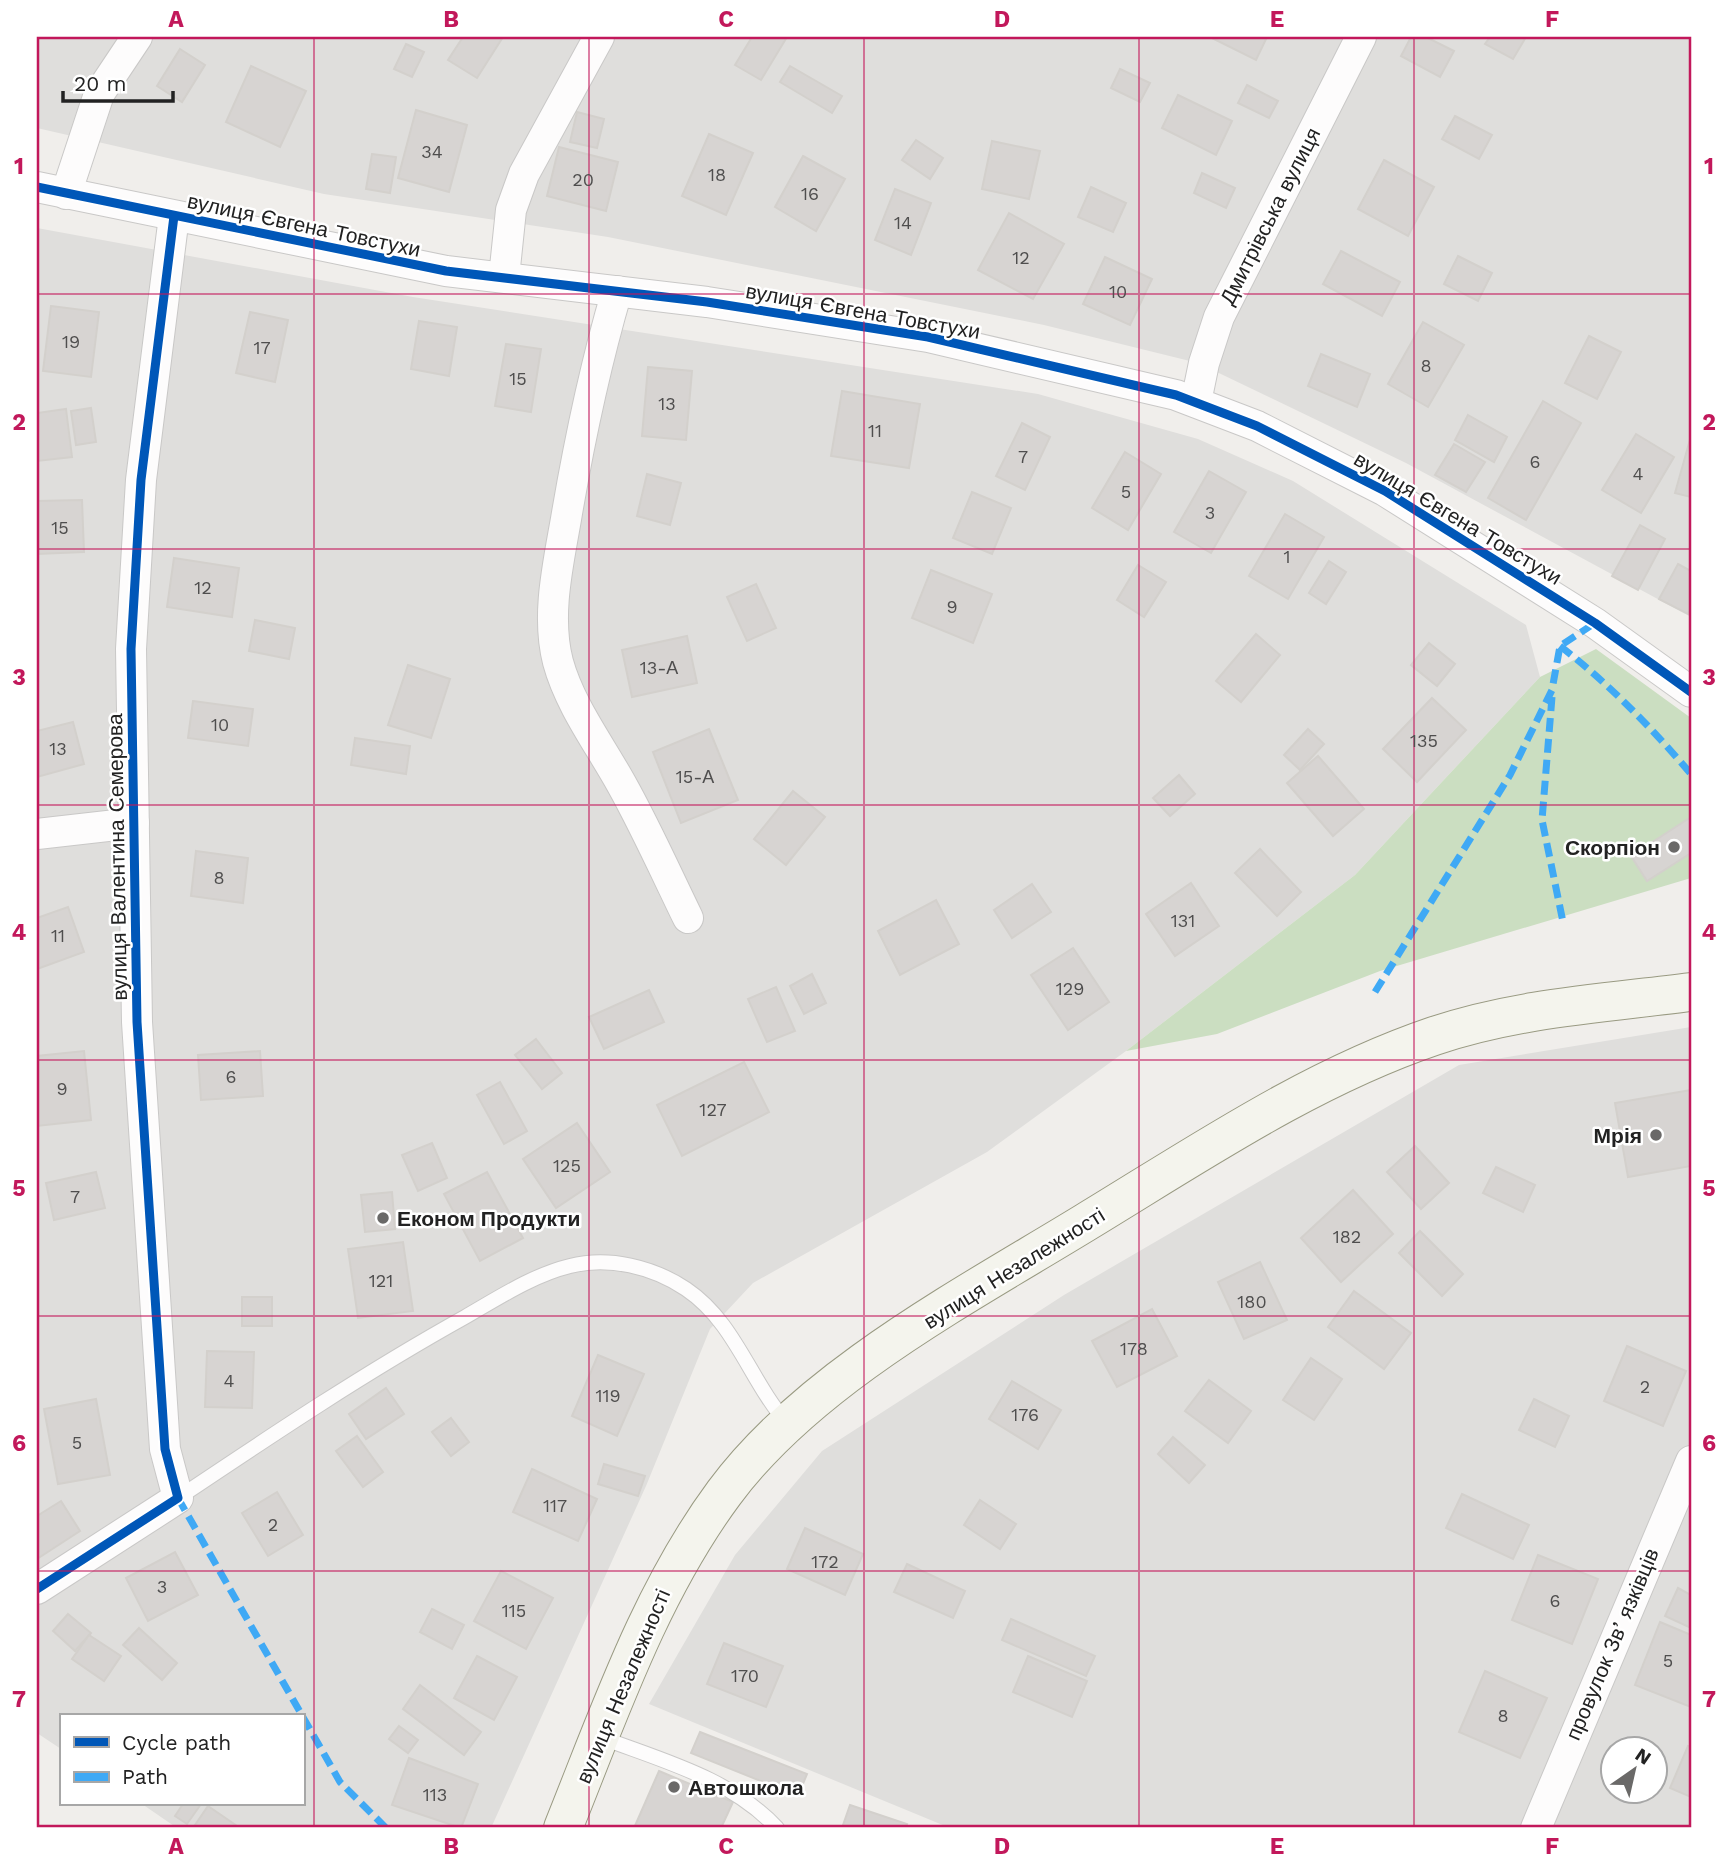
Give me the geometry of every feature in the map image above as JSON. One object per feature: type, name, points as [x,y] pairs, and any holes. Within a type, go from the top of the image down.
[{"type":"main road","name":"вулиця Незалежності","points":[[563,1828],[656,1607],[684,1554],[724,1492],[788,1424],[870,1359],[1025,1259],[1224,1138],[1359,1067],[1437,1035],[1482,1023],[1572,1006],[1691,992]]},
{"type":"street","points":[[66,194],[99,94],[137,37]]},
{"type":"street","points":[[504,277],[508,226],[517,191],[533,155],[599,37]]},
{"type":"street","name":"Дмитрівська вулиця","points":[[1196,402],[1204,363],[1219,317],[1361,37]]},
{"type":"street","name":"вулиця Євгена Товстухи","points":[[37,187],[353,255],[446,271],[617,291],[928,337],[1196,402],[1257,426],[1385,491],[1595,623],[1691,692]]},
{"type":"street","name":"вулиця Валентина Семерова","points":[[174,216],[151,385],[133,582],[134,824],[141,1098],[165,1449],[178,1497]]},
{"type":"street","points":[[617,291],[595,369],[576,459],[556,581],[555,647],[563,676],[576,705],[642,822],[688,918]]},
{"type":"street","points":[[37,834],[134,824]]},
{"type":"street","name":"провулок Звʼязківців","points":[[1536,1828],[1691,1461]]},
{"type":"street","points":[[37,1589],[178,1497]]},
{"type":"lane","points":[[178,1497],[317,1406],[442,1330],[531,1281],[569,1266],[592,1262],[623,1264],[651,1272],[700,1299],[731,1335],[757,1383],[788,1424]]},
{"type":"lane","points":[[600,1737],[717,1781],[764,1814],[777,1828]]},
{"type":"lane","points":[[758,1828],[764,1814]]},
{"type":"shaded area","points":[[37,37],[1691,37],[1691,617],[1406,463],[1198,363],[1044,325],[608,237],[324,194],[37,128]]},
{"type":"shaded area","points":[[37,228],[413,297],[1038,394],[1198,439],[1293,481],[1526,625],[1540,677],[1355,875],[1126,1051],[987,1152],[753,1283],[710,1329],[646,1486],[491,1828],[177,1828],[145,1806],[304,1806],[304,1714],[60,1714],[60,1748],[37,1733]]},
{"type":"shaded area","points":[[1691,1027],[1691,1828],[950,1828],[649,1704],[735,1555],[822,1451],[1064,1295],[1459,1065]]},
{"type":"green space","points":[[1596,649],[1691,718],[1691,878],[1380,971],[1217,1034],[1126,1051],[1355,875],[1540,677]]},
{"type":"building","points":[[463,37],[503,37],[477,78],[448,60]]},
{"type":"building","points":[[752,37],[787,37],[761,80],[735,65]]},
{"type":"building","points":[[1210,37],[1267,37],[1256,60]]},
{"type":"building","points":[[1411,37],[1426,37],[1454,51],[1440,77],[1401,56]]},
{"type":"building","points":[[1490,37],[1526,37],[1513,59],[1485,44]]},
{"type":"building","points":[[406,44],[424,52],[412,77],[394,69]]},
{"type":"building","points":[[180,49],[205,65],[182,102],[157,86]]},
{"type":"building","points":[[251,66],[306,91],[280,147],[226,122]]},
{"type":"building","points":[[790,66],[842,96],[832,113],[780,82]]},
{"type":"building","points":[[1120,69],[1150,83],[1140,102],[1111,88]]},
{"type":"building","points":[[1247,85],[1278,101],[1269,118],[1238,103]]},
{"type":"building","points":[[1178,95],[1232,121],[1216,155],[1162,128]]},
{"type":"building","points":[[416,110],[467,125],[449,192],[398,178]]},
{"type":"building","points":[[577,112],[604,119],[597,148],[570,142]]},
{"type":"building","points":[[1455,116],[1492,135],[1479,159],[1442,139]]},
{"type":"building","points":[[709,134],[753,153],[726,215],[682,196]]},
{"type":"building","points":[[916,140],[943,158],[930,179],[902,160]]},
{"type":"building","points":[[992,141],[1040,151],[1029,199],[982,189]]},
{"type":"building","points":[[559,147],[618,162],[606,211],[547,196]]},
{"type":"building","points":[[372,154],[396,157],[390,193],[366,189]]},
{"type":"building","points":[[803,156],[845,179],[816,231],[775,207]]},
{"type":"building","points":[[1384,160],[1434,187],[1408,236],[1358,209]]},
{"type":"building","points":[[1202,173],[1235,188],[1226,208],[1194,193]]},
{"type":"building","points":[[1091,187],[1126,203],[1113,232],[1078,217]]},
{"type":"building","points":[[895,189],[931,203],[911,255],[875,240]]},
{"type":"building","points":[[1009,213],[1064,244],[1033,299],[978,270]]},
{"type":"building","points":[[1341,251],[1400,282],[1382,316],[1323,284]]},
{"type":"building","points":[[1458,256],[1492,273],[1478,301],[1444,284]]},
{"type":"building","points":[[1105,257],[1152,279],[1130,325],[1083,304]]},
{"type":"building","points":[[51,306],[99,312],[91,377],[43,371]]},
{"type":"building","points":[[250,312],[288,320],[275,382],[236,373]]},
{"type":"building","points":[[419,321],[457,327],[449,376],[411,369]]},
{"type":"building","points":[[1423,322],[1464,345],[1428,407],[1388,384]]},
{"type":"building","points":[[1589,336],[1621,352],[1597,399],[1565,383]]},
{"type":"building","points":[[506,344],[541,349],[531,412],[495,406]]},
{"type":"building","points":[[1321,354],[1370,374],[1357,407],[1308,386]]},
{"type":"building","points":[[648,367],[692,371],[686,440],[642,436]]},
{"type":"building","points":[[842,391],[920,404],[909,468],[831,456]]},
{"type":"building","points":[[1543,401],[1581,423],[1526,520],[1488,498]]},
{"type":"building","points":[[91,408],[96,442],[76,445],[71,411]]},
{"type":"building","points":[[66,409],[72,457],[37,461],[37,413]]},
{"type":"building","points":[[1468,415],[1507,437],[1494,462],[1455,440]]},
{"type":"building","points":[[1022,423],[1050,437],[1025,490],[996,476]]},
{"type":"building","points":[[1636,434],[1674,457],[1641,513],[1602,490]]},
{"type":"building","points":[[1691,436],[1691,497],[1675,493]]},
{"type":"building","points":[[1454,444],[1485,462],[1466,492],[1435,475]]},
{"type":"building","points":[[1125,452],[1161,474],[1128,530],[1092,508]]},
{"type":"building","points":[[1209,471],[1246,492],[1211,553],[1174,532]]},
{"type":"building","points":[[647,474],[681,483],[670,525],[637,516]]},
{"type":"building","points":[[972,492],[1011,508],[992,554],[953,538]]},
{"type":"building","points":[[82,500],[84,552],[37,554],[37,501]]},
{"type":"building","points":[[1285,514],[1324,537],[1288,599],[1249,576]]},
{"type":"building","points":[[1640,525],[1665,539],[1638,590],[1612,576]]},
{"type":"building","points":[[174,558],[239,568],[232,617],[167,607]]},
{"type":"building","points":[[1329,561],[1346,572],[1326,604],[1309,593]]},
{"type":"building","points":[[1678,564],[1691,571],[1691,608],[1688,614],[1659,599]]},
{"type":"building","points":[[1138,565],[1166,582],[1144,617],[1117,600]]},
{"type":"building","points":[[931,570],[992,594],[973,643],[912,618]]},
{"type":"building","points":[[756,584],[776,628],[747,641],[727,597]]},
{"type":"building","points":[[255,620],[295,628],[289,659],[249,651]]},
{"type":"building","points":[[1256,634],[1280,655],[1241,702],[1216,681]]},
{"type":"building","points":[[687,636],[697,683],[632,697],[622,650]]},
{"type":"building","points":[[1429,643],[1455,664],[1437,686],[1411,665]]},
{"type":"building","points":[[408,665],[450,679],[431,738],[388,725]]},
{"type":"building","points":[[1432,698],[1466,730],[1417,782],[1383,749]]},
{"type":"building","points":[[193,701],[253,709],[248,746],[188,738]]},
{"type":"building","points":[[73,722],[84,764],[37,777],[37,731]]},
{"type":"building","points":[[709,729],[738,800],[681,823],[653,752]]},
{"type":"building","points":[[1308,729],[1324,744],[1300,770],[1284,755]]},
{"type":"building","points":[[355,738],[410,746],[406,774],[351,765]]},
{"type":"building","points":[[1318,756],[1364,809],[1333,836],[1287,783]]},
{"type":"building","points":[[1179,775],[1195,794],[1170,816],[1153,798]]},
{"type":"building","points":[[793,791],[825,817],[786,865],[754,839]]},
{"type":"building","points":[[1691,817],[1691,853],[1647,881],[1631,856]]},
{"type":"building","points":[[1260,849],[1301,892],[1277,916],[1235,873]]},
{"type":"building","points":[[196,851],[248,858],[243,903],[191,896]]},
{"type":"building","points":[[1191,883],[1219,926],[1175,956],[1146,914]]},
{"type":"building","points":[[1032,884],[1051,912],[1012,938],[994,910]]},
{"type":"building","points":[[936,900],[959,944],[900,975],[878,931]]},
{"type":"building","points":[[68,907],[84,952],[37,969],[37,918]]},
{"type":"building","points":[[1073,948],[1109,1002],[1068,1030],[1031,975]]},
{"type":"building","points":[[812,974],[826,1003],[804,1014],[790,986]]},
{"type":"building","points":[[776,987],[795,1031],[767,1042],[748,999]]},
{"type":"building","points":[[649,990],[664,1022],[604,1049],[589,1017]]},
{"type":"building","points":[[536,1039],[562,1073],[542,1089],[515,1055]]},
{"type":"building","points":[[84,1051],[91,1120],[37,1126],[37,1056]]},
{"type":"building","points":[[260,1051],[263,1096],[201,1100],[198,1055]]},
{"type":"building","points":[[744,1062],[769,1112],[682,1156],[657,1105]]},
{"type":"building","points":[[500,1082],[527,1131],[504,1144],[477,1095]]},
{"type":"building","name":"Мрія","points":[[1691,1090],[1691,1166],[1628,1177],[1615,1103]]},
{"type":"building","points":[[577,1123],[610,1172],[556,1208],[523,1159]]},
{"type":"building","points":[[432,1143],[447,1178],[418,1191],[402,1155]]},
{"type":"building","points":[[1415,1146],[1449,1183],[1421,1209],[1387,1172]]},
{"type":"building","points":[[1496,1167],[1535,1185],[1523,1212],[1483,1193]]},
{"type":"building","points":[[96,1172],[105,1208],[54,1220],[46,1183]]},
{"type":"building","points":[[487,1172],[523,1238],[480,1261],[444,1194]]},
{"type":"building","points":[[1353,1190],[1393,1234],[1341,1282],[1301,1238]]},
{"type":"building","points":[[392,1192],[395,1229],[365,1232],[361,1195]]},
{"type":"building","points":[[1420,1231],[1463,1274],[1442,1296],[1399,1253]]},
{"type":"building","points":[[403,1242],[413,1311],[358,1318],[348,1249]]},
{"type":"building","points":[[1260,1262],[1287,1320],[1244,1339],[1218,1282]]},
{"type":"building","points":[[1354,1291],[1411,1333],[1384,1369],[1328,1327]]},
{"type":"building","points":[[242,1297],[272,1297],[272,1326],[242,1326]]},
{"type":"building","points":[[1152,1309],[1177,1356],[1117,1387],[1092,1341]]},
{"type":"building","points":[[1627,1346],[1686,1371],[1663,1426],[1604,1401]]},
{"type":"building","points":[[207,1351],[254,1352],[252,1408],[205,1407]]},
{"type":"building","points":[[598,1355],[644,1374],[617,1436],[572,1416]]},
{"type":"building","points":[[1311,1358],[1342,1379],[1314,1420],[1283,1400]]},
{"type":"building","points":[[1209,1380],[1251,1411],[1228,1443],[1185,1411]]},
{"type":"building","points":[[1012,1381],[1061,1410],[1038,1449],[989,1419]]},
{"type":"building","points":[[386,1388],[404,1414],[366,1439],[349,1414]]},
{"type":"building","points":[[96,1399],[110,1475],[58,1484],[44,1409]]},
{"type":"building","points":[[1534,1399],[1569,1416],[1555,1447],[1519,1430]]},
{"type":"building","points":[[451,1418],[469,1442],[451,1456],[432,1432]]},
{"type":"building","points":[[357,1436],[383,1472],[363,1487],[336,1451]]},
{"type":"building","points":[[1173,1437],[1205,1465],[1189,1483],[1158,1454]]},
{"type":"building","points":[[604,1464],[645,1476],[638,1496],[598,1484]]},
{"type":"building","points":[[532,1469],[597,1499],[578,1541],[513,1512]]},
{"type":"building","points":[[277,1492],[303,1535],[268,1556],[242,1513]]},
{"type":"building","points":[[1462,1494],[1529,1525],[1513,1559],[1446,1528]]},
{"type":"building","points":[[980,1500],[1016,1524],[1000,1549],[964,1525]]},
{"type":"building","points":[[61,1501],[80,1531],[37,1559],[37,1516]]},
{"type":"building","points":[[805,1528],[863,1554],[845,1595],[787,1569]]},
{"type":"building","points":[[175,1552],[198,1595],[148,1621],[126,1578]]},
{"type":"building","points":[[1538,1555],[1598,1579],[1572,1644],[1512,1620]]},
{"type":"building","points":[[907,1564],[965,1591],[953,1618],[894,1592]]},
{"type":"building","points":[[501,1571],[553,1598],[526,1649],[474,1621]]},
{"type":"building","points":[[1678,1588],[1691,1595],[1691,1628],[1665,1616]]},
{"type":"building","points":[[432,1609],[464,1625],[452,1649],[420,1632]]},
{"type":"building","points":[[68,1614],[91,1633],[75,1651],[53,1631]]},
{"type":"building","points":[[1011,1619],[1095,1656],[1086,1676],[1002,1640]]},
{"type":"building","points":[[1660,1622],[1691,1635],[1691,1707],[1635,1685]]},
{"type":"building","points":[[139,1628],[177,1663],[162,1680],[123,1645]]},
{"type":"building","points":[[89,1635],[121,1656],[104,1681],[72,1659]]},
{"type":"building","points":[[724,1643],[783,1666],[766,1707],[707,1684]]},
{"type":"building","points":[[477,1656],[517,1677],[494,1720],[454,1698]]},
{"type":"building","points":[[1028,1656],[1087,1681],[1072,1717],[1013,1692]]},
{"type":"building","points":[[1485,1671],[1547,1698],[1520,1758],[1459,1732]]},
{"type":"building","points":[[420,1685],[481,1732],[464,1755],[403,1709]]},
{"type":"building","points":[[399,1726],[418,1740],[408,1753],[389,1739]]},
{"type":"building","points":[[700,1732],[807,1774],[798,1796],[691,1753]]},
{"type":"building","points":[[1688,1746],[1691,1747],[1691,1797],[1670,1788]]},
{"type":"building","points":[[409,1758],[478,1784],[461,1828],[392,1805]]},
{"type":"building","name":"Автошкола","points":[[659,1771],[733,1802],[721,1828],[634,1828]]},
{"type":"building","points":[[850,1805],[907,1824],[905,1828],[842,1828]]},
{"type":"building","points":[[182,1806],[200,1806],[187,1824],[175,1816]]},
{"type":"building","points":[[208,1806],[240,1828],[193,1828]]},
{"type":"marked path","points":[[1375,992],[1510,775],[1552,690],[1560,646],[1595,623]]},
{"type":"marked path","points":[[1560,646],[1596,675],[1629,707],[1691,774]]},
{"type":"marked path","points":[[1552,697],[1542,820],[1563,922]]},
{"type":"marked path","points":[[178,1498],[301,1714]]},
{"type":"marked path","points":[[304,1719],[340,1782],[386,1828]]},
{"type":"cycle path","points":[[37,187],[446,271],[707,302],[928,337],[1176,395],[1257,426],[1385,491],[1595,623],[1691,692]]},
{"type":"cycle path","points":[[37,1589],[178,1498],[165,1449],[137,1022],[131,649],[141,480],[174,216]]},
{"type":"place","name":"Скорпіон","points":[[1674,847]]},
{"type":"place","name":"Мрія","points":[[1656,1135]]},
{"type":"place","name":"Економ Продукти","points":[[383,1218]]},
{"type":"place","name":"Автошкола","points":[[674,1787]]}]
